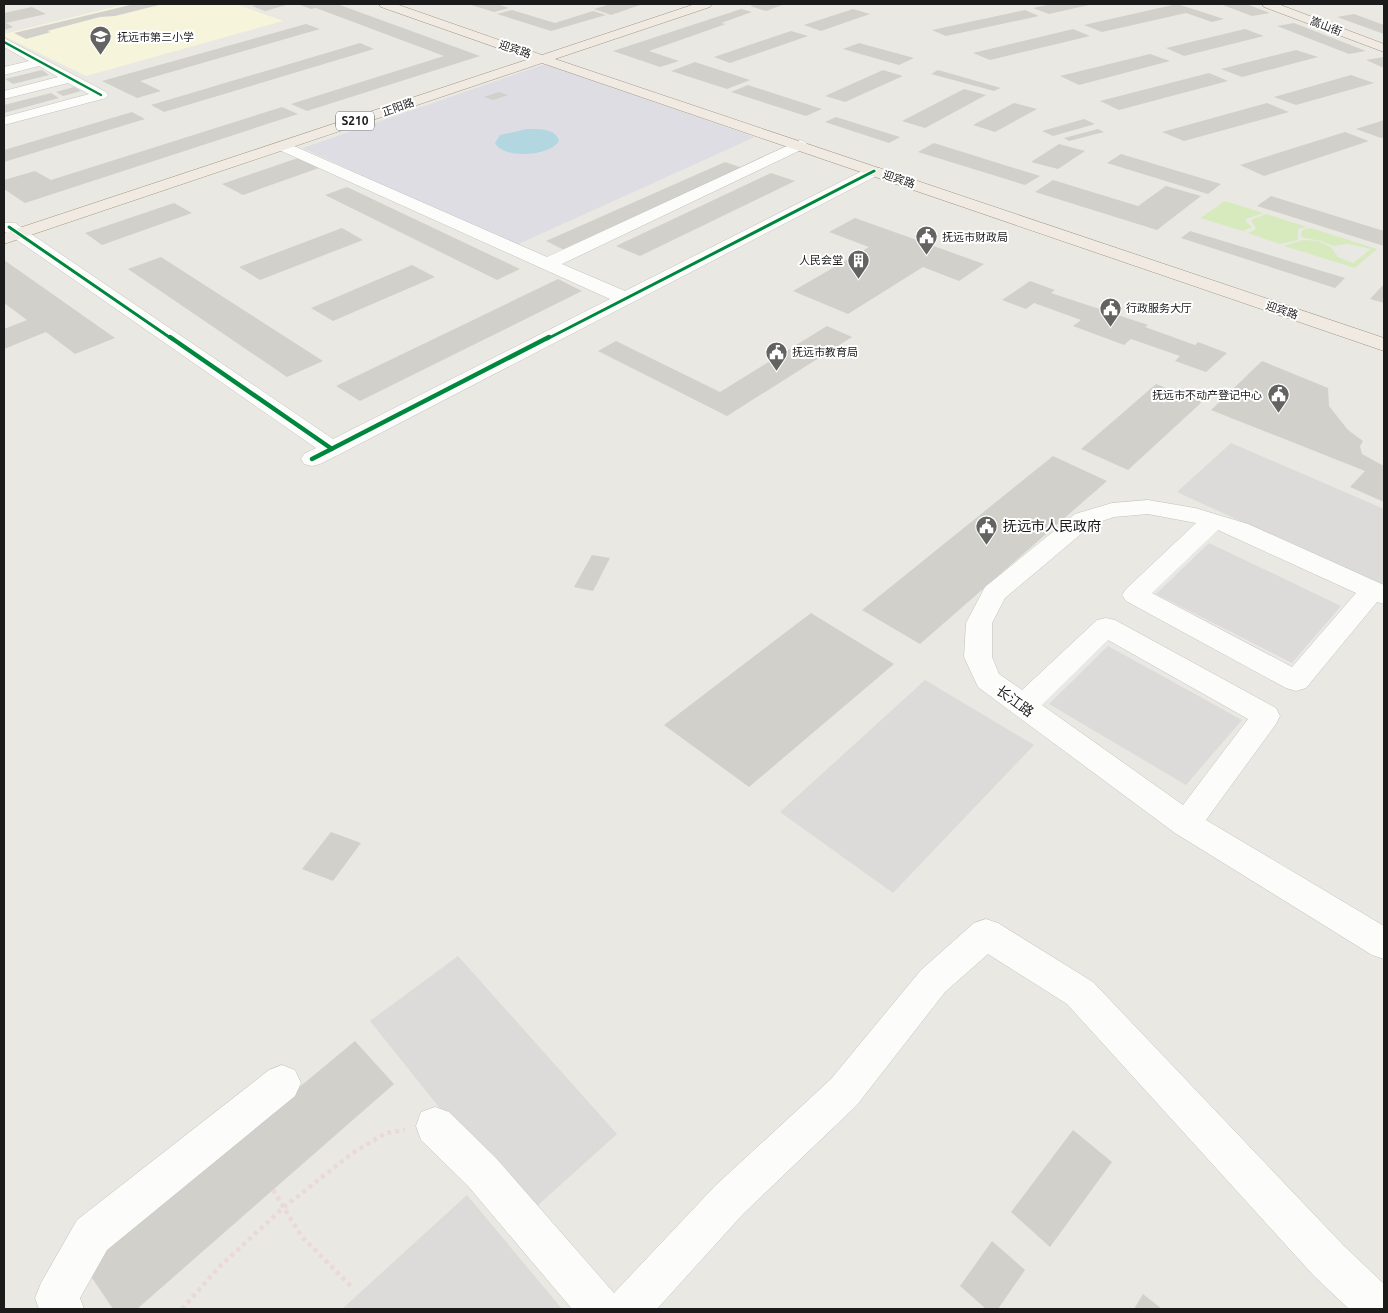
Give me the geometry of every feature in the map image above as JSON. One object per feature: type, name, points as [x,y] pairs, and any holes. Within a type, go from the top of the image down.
[{"type":"main road","name":"迎宾路","points":[[385,4],[544,52],[1025,206]]},
{"type":"main road","points":[[422,4],[449,13]]},
{"type":"main road","name":"正阳路","points":[[9,232],[282,146],[677,4]]},
{"type":"main road","name":"正阳路","points":[[9,232],[544,52],[706,4]]},
{"type":"main road","name":"嵩山街","points":[[1268,4],[1384,48]]},
{"type":"main road","name":"嵩山街","points":[[1282,4],[1384,42]]},
{"type":"main road","name":"迎宾路","points":[[544,52],[874,171],[1384,345]]},
{"type":"street","points":[[4,42],[101,95],[4,121]]},
{"type":"street","points":[[4,71],[40,62]]},
{"type":"street","points":[[4,95],[70,78]]},
{"type":"street","points":[[547,264],[800,145]]},
{"type":"street","points":[[282,146],[624,298]]},
{"type":"street","points":[[312,459],[874,171]]},
{"type":"street","points":[[9,232],[332,449]]},
{"type":"street","name":"长江路","points":[[1379,593],[1239,529],[1196,515],[1148,507],[1112,510],[1084,519],[994,593],[979,623],[978,657],[988,680],[1186,824],[1384,944]]},
{"type":"street","points":[[1213,521],[1135,595],[1296,681],[1379,593]]},
{"type":"street","points":[[1023,706],[1106,627],[1266,716],[1186,824]]},
{"type":"street","points":[[628,1309],[729,1200],[844,1092],[933,981],[986,934],[1080,992],[1329,1261],[1380,1309]]},
{"type":"street","points":[[63,1309],[56,1298],[92,1235],[282,1083]]},
{"type":"street","points":[[435,1126],[482,1172],[600,1309]]},
{"type":"path","points":[[182,1309],[218,1268],[284,1207],[354,1152],[386,1133],[435,1126]]},
{"type":"path","points":[[273,1190],[302,1237],[353,1288]]},
{"type":"shaded area","name":"抚远市第三小学","points":[[126,4],[236,4],[283,21],[86,76],[4,36],[4,34]]},
{"type":"shaded area","points":[[545,64],[755,137],[514,246],[303,148]]},
{"type":"shaded area","points":[[1231,443],[1384,509],[1384,587],[1177,492]]},
{"type":"shaded area","points":[[1209,543],[1341,606],[1292,663],[1156,594]]},
{"type":"shaded area","points":[[1108,646],[1242,720],[1186,785],[1049,704]]},
{"type":"shaded area","points":[[925,680],[1034,745],[893,893],[780,812]]},
{"type":"shaded area","points":[[458,956],[617,1134],[526,1216],[370,1021]]},
{"type":"shaded area","points":[[467,1195],[562,1309],[342,1309]]},
{"type":"green space","points":[[1225,201],[1263,213],[1246,219],[1246,222],[1252,227],[1243,231],[1200,218]]},
{"type":"green space","points":[[1266,214],[1307,227],[1298,229],[1298,240],[1280,244],[1248,233],[1256,229],[1251,220]]},
{"type":"green space","points":[[1311,228],[1377,249],[1355,268],[1284,246],[1304,240],[1318,241],[1331,247],[1338,257],[1353,263],[1371,249],[1348,244],[1333,246],[1322,241],[1304,238],[1301,235],[1302,230]]},
{"type":"water","points":[[527,129],[550,131],[559,141],[546,150],[527,154],[508,152],[495,143],[500,135]]},
{"type":"building","points":[[134,4],[163,4],[115,16],[100,17],[47,31],[51,32],[26,39],[14,33]]},
{"type":"building","points":[[261,4],[290,4],[265,11],[252,6]]},
{"type":"building","points":[[297,4],[337,4],[480,56],[307,111],[291,104],[444,56],[316,8],[311,9]]},
{"type":"building","points":[[468,4],[497,4],[509,8],[494,12]]},
{"type":"building","points":[[611,4],[643,4],[611,15],[594,9]]},
{"type":"building","points":[[757,4],[785,4],[766,11],[750,6]]},
{"type":"building","points":[[1052,4],[1089,5],[1049,14],[1033,8]]},
{"type":"building","points":[[1177,4],[1224,19],[1212,22],[1186,13],[1102,32],[1084,25]]},
{"type":"building","points":[[1220,4],[1246,4],[1270,13],[1252,16]]},
{"type":"building","points":[[32,7],[46,14],[6,23],[13,27],[4,30],[4,13]]},
{"type":"building","points":[[741,9],[752,12],[721,23],[726,24],[649,51],[679,61],[660,67],[613,51]]},
{"type":"building","points":[[853,9],[870,14],[821,31],[804,25]]},
{"type":"building","points":[[512,10],[555,23],[593,11],[606,15],[551,31],[497,14]]},
{"type":"building","points":[[1025,10],[1039,16],[946,36],[932,30]]},
{"type":"building","points":[[1354,14],[1384,25],[1384,34],[1337,17]]},
{"type":"building","points":[[1294,23],[1366,51],[1349,54],[1277,26]]},
{"type":"building","points":[[306,24],[320,29],[140,81],[161,91],[137,98],[102,81]]},
{"type":"building","points":[[1073,29],[1090,36],[990,60],[973,53]]},
{"type":"building","points":[[1245,29],[1264,36],[1184,56],[1166,48]]},
{"type":"building","points":[[791,31],[808,36],[730,63],[714,57]]},
{"type":"building","points":[[360,43],[374,49],[164,112],[151,105]]},
{"type":"building","points":[[859,43],[914,58],[899,65],[843,49]]},
{"type":"building","points":[[1296,50],[1318,57],[1242,77],[1221,69]]},
{"type":"building","points":[[1150,54],[1170,61],[1079,85],[1060,76]]},
{"type":"building","points":[[1384,57],[1384,68],[1366,60]]},
{"type":"building","points":[[695,62],[750,80],[727,89],[671,71]]},
{"type":"building","points":[[42,70],[49,75],[13,84],[5,79]]},
{"type":"building","points":[[883,70],[903,76],[845,102],[825,96]]},
{"type":"building","points":[[938,70],[1001,88],[994,91],[931,74]]},
{"type":"building","points":[[1209,73],[1228,81],[1119,110],[1100,101]]},
{"type":"building","points":[[1351,75],[1374,83],[1296,105],[1274,97]]},
{"type":"building","points":[[748,85],[822,109],[806,116],[731,92]]},
{"type":"building","points":[[74,87],[81,91],[63,96],[56,92]]},
{"type":"building","points":[[964,89],[986,95],[925,128],[902,121]]},
{"type":"building","points":[[499,92],[508,95],[493,100],[484,97]]},
{"type":"building","points":[[51,93],[59,98],[4,113],[4,105]]},
{"type":"building","points":[[1014,103],[1037,109],[995,132],[973,125]]},
{"type":"building","points":[[1267,103],[1289,112],[1184,141],[1162,132]]},
{"type":"building","points":[[282,107],[298,114],[25,203],[4,189],[4,180],[35,171],[51,180]]},
{"type":"building","points":[[132,112],[145,119],[4,162],[4,150]]},
{"type":"building","points":[[836,117],[900,137],[889,143],[825,122]]},
{"type":"building","points":[[1084,119],[1095,124],[1053,136],[1042,131]]},
{"type":"building","points":[[1384,120],[1384,137],[1381,138],[1356,129]]},
{"type":"building","points":[[1098,129],[1104,132],[1069,141],[1064,138]]},
{"type":"building","points":[[1345,132],[1369,141],[1264,176],[1240,165]]},
{"type":"building","points":[[934,143],[1040,176],[1025,185],[918,152]]},
{"type":"building","points":[[1059,144],[1085,151],[1058,169],[1031,162]]},
{"type":"building","points":[[1121,154],[1221,184],[1208,194],[1107,163]]},
{"type":"building","points":[[298,158],[319,168],[243,195],[222,184]]},
{"type":"building","points":[[725,162],[743,168],[564,250],[546,241]]},
{"type":"building","points":[[771,173],[795,181],[640,256],[616,246]]},
{"type":"building","points":[[1053,180],[1138,206],[1166,186],[1201,196],[1157,230],[1035,192]]},
{"type":"building","points":[[347,187],[520,269],[497,280],[325,195]]},
{"type":"building","points":[[1271,196],[1384,231],[1384,246],[1257,206]]},
{"type":"building","points":[[174,203],[192,213],[102,245],[85,233]]},
{"type":"building","points":[[855,218],[984,264],[959,281],[923,267],[848,314],[793,291],[869,247],[829,232]]},
{"type":"building","points":[[342,228],[363,240],[260,280],[239,267]]},
{"type":"building","points":[[1190,231],[1345,278],[1335,288],[1181,238]]},
{"type":"building","points":[[161,257],[323,361],[287,377],[128,269]]},
{"type":"building","points":[[4,260],[115,338],[75,354],[46,332],[4,349],[4,329],[27,320],[4,303]]},
{"type":"building","points":[[412,265],[435,277],[333,321],[311,308]]},
{"type":"building","points":[[558,279],[582,291],[360,401],[336,386]]},
{"type":"building","name":"行政服务大厅","points":[[1030,281],[1055,290],[1051,293],[1148,325],[1145,327],[1195,345],[1198,342],[1227,353],[1206,372],[1175,361],[1180,356],[1131,339],[1124,345],[1073,326],[1081,320],[1034,303],[1026,309],[1002,300]]},
{"type":"building","points":[[1384,284],[1384,303],[1370,299]]},
{"type":"building","name":"抚远市教育局","points":[[827,326],[852,337],[727,416],[598,351],[616,341],[720,392]]},
{"type":"building","name":"抚远市不动产登记中心","points":[[1262,361],[1328,388],[1329,406],[1348,430],[1363,441],[1360,446],[1362,454],[1384,466],[1384,502],[1350,487],[1365,471],[1211,410]]},
{"type":"building","points":[[1156,384],[1202,402],[1128,470],[1081,449]]},
{"type":"building","name":"抚远市人民政府","points":[[1053,456],[1107,481],[920,644],[862,610]]},
{"type":"building","points":[[592,555],[610,558],[593,591],[574,587]]},
{"type":"building","points":[[811,613],[894,664],[749,787],[664,725]]},
{"type":"building","points":[[331,832],[361,843],[333,881],[302,869]]},
{"type":"building","points":[[355,1041],[394,1084],[137,1309],[113,1309],[84,1266]]},
{"type":"building","points":[[1073,1130],[1112,1162],[1050,1247],[1011,1212]]},
{"type":"building","points":[[992,1241],[1025,1270],[998,1309],[986,1309],[960,1286]]},
{"type":"building","points":[[1143,1294],[1162,1309],[1134,1309]]},
{"type":"cycle path","points":[[4,42],[101,95]]},
{"type":"cycle path","points":[[312,459],[874,171]]},
{"type":"cycle path","points":[[9,227],[332,449]]},
{"type":"place","name":"抚远市第三小学","points":[[101,56]]},
{"type":"place","name":"抚远市财政局","points":[[926,256]]},
{"type":"place","name":"人民会堂","points":[[859,279]]},
{"type":"place","name":"行政服务大厅","points":[[1110,327]]},
{"type":"place","name":"抚远市教育局","points":[[776,371]]},
{"type":"place","name":"抚远市不动产登记中心","points":[[1278,414]]},
{"type":"place","name":"抚远市人民政府","points":[[987,545]]}]
